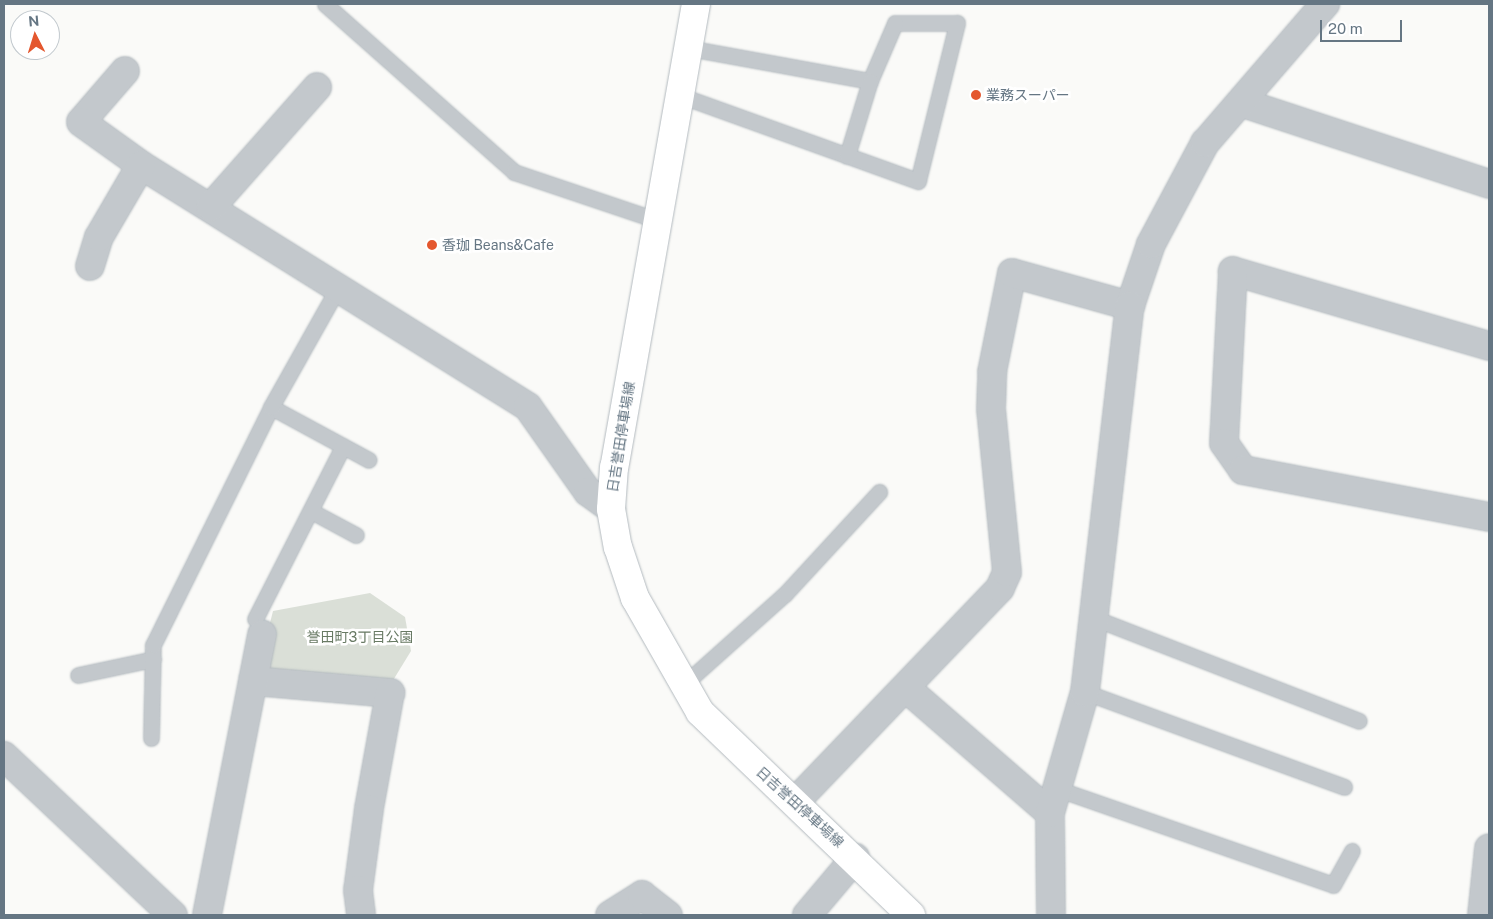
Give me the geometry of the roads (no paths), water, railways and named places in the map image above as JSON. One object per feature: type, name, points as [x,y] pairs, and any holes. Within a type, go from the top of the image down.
[{"type":"main road","name":"日吉誉田停車場線","points":[[696,4],[658,220],[611,509],[635,598],[682,686],[731,745],[796,802],[911,915]]},
{"type":"street","points":[[1051,915],[1052,801],[1085,692],[1130,306],[1152,244],[1175,196],[1205,143],[1243,103],[1325,4]]},
{"type":"street","points":[[125,71],[81,122],[141,165],[339,286],[528,407],[588,492],[611,509]]},
{"type":"street","points":[[211,207],[317,87]]},
{"type":"street","points":[[1243,103],[1489,184]]},
{"type":"street","points":[[90,266],[99,237],[141,165]]},
{"type":"street","points":[[1489,346],[1233,271],[1224,443],[1243,470],[1489,517]]},
{"type":"street","points":[[796,802],[1000,588],[1007,572],[991,409],[992,372],[1012,273],[1130,306]]},
{"type":"street","points":[[206,915],[252,681],[258,626]]},
{"type":"street","points":[[252,681],[390,693],[369,809],[358,890],[361,915]]},
{"type":"street","points":[[906,688],[1052,801]]},
{"type":"street","points":[[4,756],[173,915]]},
{"type":"street","points":[[1482,915],[1489,848]]},
{"type":"street","points":[[807,915],[855,858]]},
{"type":"street","points":[[610,915],[642,895],[668,915]]},
{"type":"lane","points":[[325,4],[514,172],[658,220]]},
{"type":"lane","points":[[679,96],[846,156],[918,181],[957,23],[896,22],[870,81],[846,156]]},
{"type":"lane","points":[[688,48],[870,81]]},
{"type":"lane","points":[[151,738],[153,645],[271,407],[339,286]]},
{"type":"lane","points":[[271,407],[369,460]]},
{"type":"lane","points":[[258,626],[310,510],[343,446]]},
{"type":"lane","points":[[682,686],[785,594],[879,492]]},
{"type":"lane","points":[[310,510],[356,535]]},
{"type":"lane","points":[[1094,618],[1360,721]]},
{"type":"lane","points":[[78,675],[153,659]]},
{"type":"lane","points":[[1085,692],[1344,787]]},
{"type":"lane","points":[[1052,801],[1334,885],[1352,851]]},
{"type":"place","name":"業務スーパー","points":[[976,95]]},
{"type":"place","name":"香珈 Beans&Cafe","points":[[432,245]]},
{"type":"park label","name":"誉田町3丁目公園","points":[[360,637]]}]
